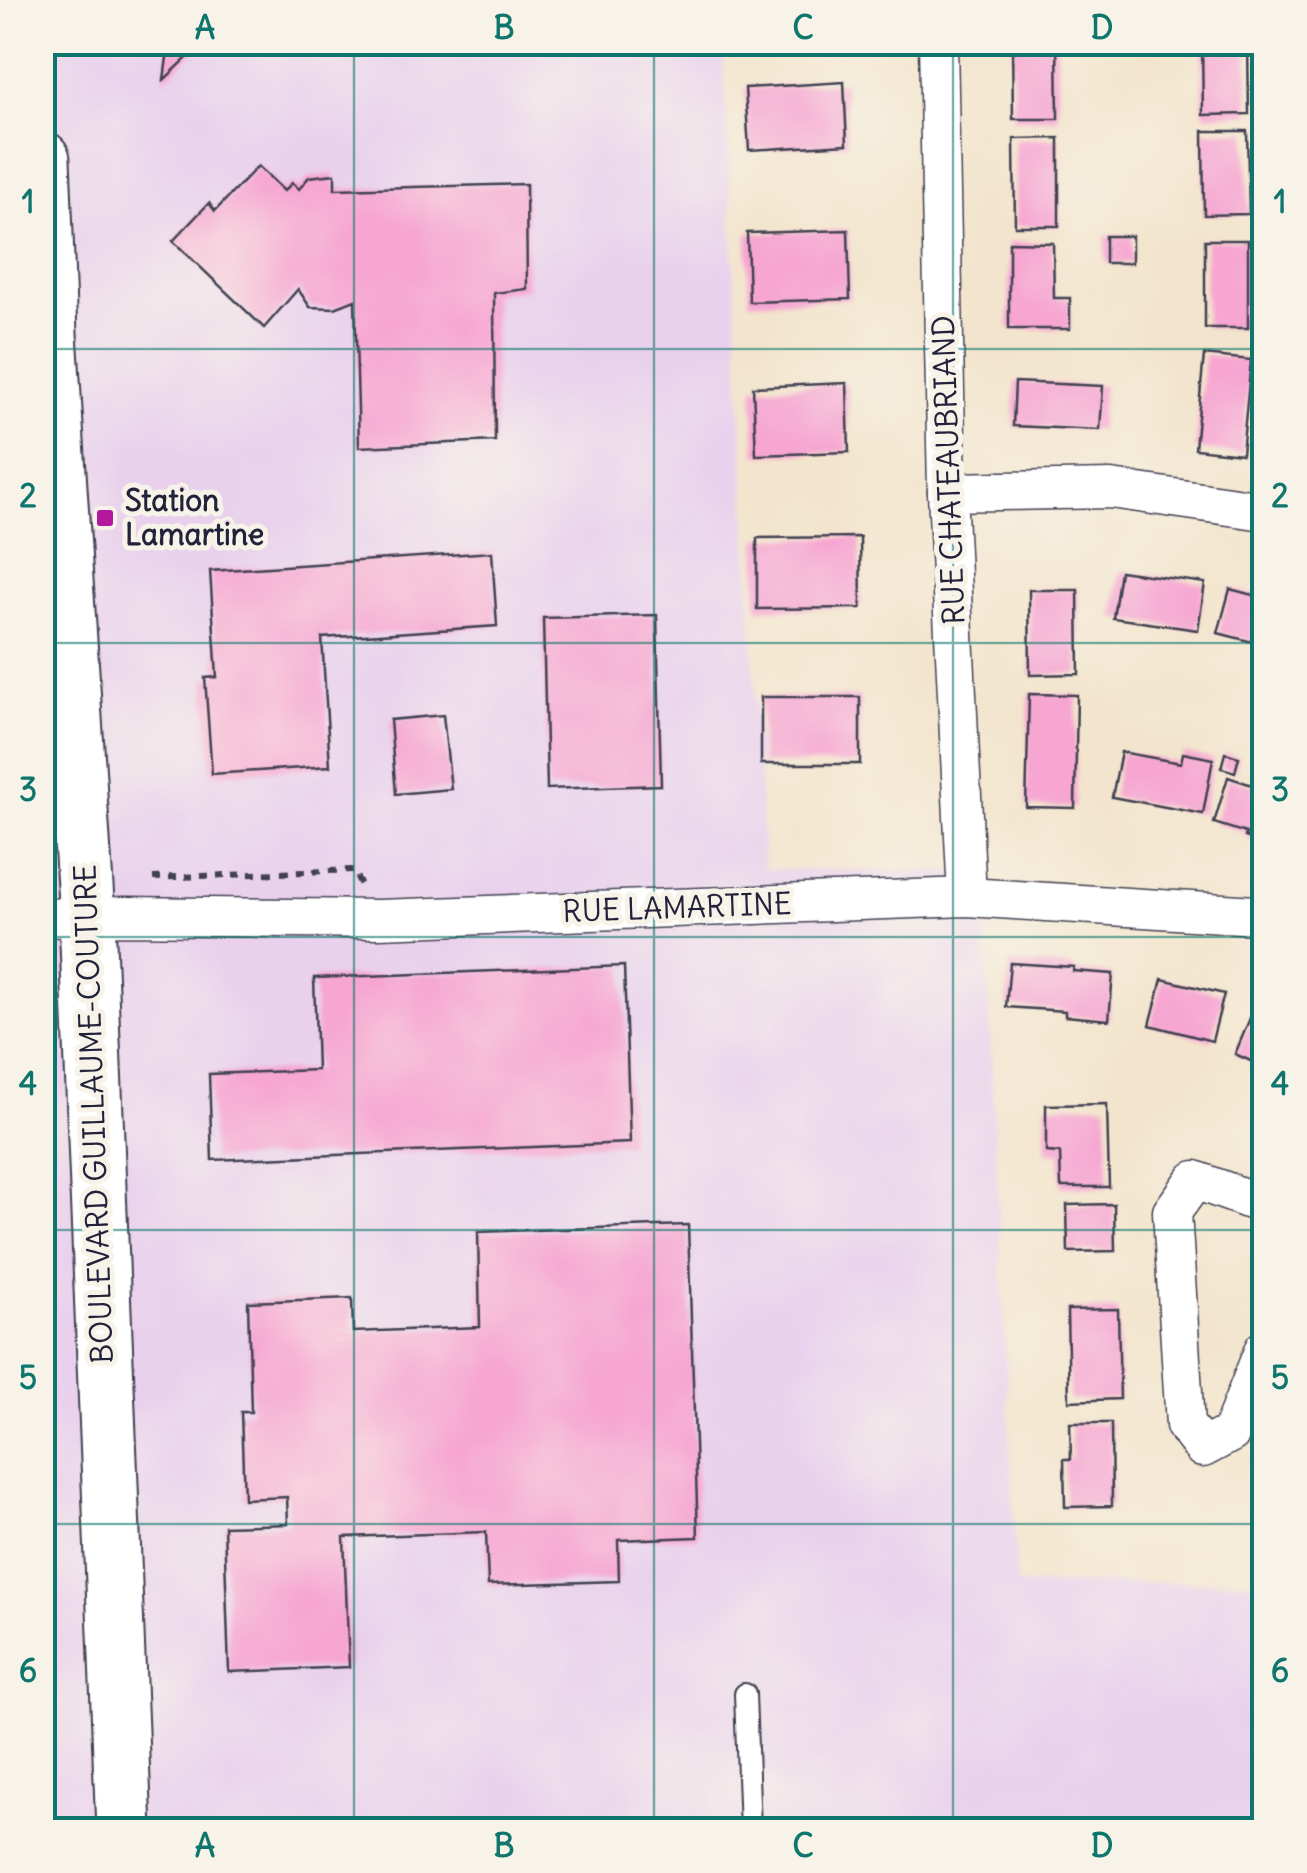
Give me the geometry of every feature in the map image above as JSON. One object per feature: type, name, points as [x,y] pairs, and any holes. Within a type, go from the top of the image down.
[{"type":"main road","name":"BOULEVARD GUILLAUME-COUTURE","points":[[42,159],[65,918],[124,1830]]},
{"type":"street","name":"RUE CHATEAUBRIAND","points":[[938,42],[947,492],[967,898]]},
{"type":"street","points":[[947,492],[1111,488],[1264,511]]},
{"type":"street","name":"RUE LAMARTINE","points":[[65,918],[378,920],[967,898],[1256,915],[1264,920]]},
{"type":"street","points":[[1264,1205],[1195,1180],[1172,1212],[1185,1425],[1203,1448],[1231,1433],[1264,1350]]},
{"type":"lane","points":[[745,1694],[750,1830]]},
{"type":"shaded area","points":[[42,43],[723,43],[764,869],[982,872],[1017,1585],[1264,1581],[1264,1830],[43,1830],[42,866],[47,865],[42,763]]},
{"type":"building","points":[[169,42],[204,42],[164,80]]},
{"type":"building","points":[[1012,42],[1057,42],[1058,119],[1013,119]]},
{"type":"building","points":[[1202,42],[1248,42],[1249,114],[1203,115]]},
{"type":"building","points":[[844,82],[847,144],[749,150],[745,88]]},
{"type":"building","points":[[1203,131],[1247,131],[1249,214],[1204,215]]},
{"type":"building","points":[[1059,138],[1059,226],[1015,226],[1014,139]]},
{"type":"building","points":[[258,166],[284,191],[292,183],[299,189],[309,177],[335,174],[335,189],[526,184],[527,289],[494,293],[495,441],[359,447],[355,300],[335,308],[310,307],[298,289],[264,328],[173,241],[209,203],[215,211]]},
{"type":"building","points":[[848,230],[850,299],[749,302],[747,233]]},
{"type":"building","points":[[1105,236],[1132,236],[1132,263],[1105,263]]},
{"type":"building","points":[[1205,240],[1248,240],[1248,328],[1205,328]]},
{"type":"building","points":[[1009,242],[1053,243],[1054,298],[1070,298],[1070,329],[1009,329]]},
{"type":"building","points":[[1204,355],[1251,360],[1242,454],[1195,449]]},
{"type":"building","points":[[1015,382],[1103,386],[1100,430],[1013,426]]},
{"type":"building","points":[[847,383],[849,452],[756,455],[753,387]]},
{"type":"building","points":[[860,537],[861,608],[757,609],[757,538]]},
{"type":"building","points":[[492,552],[497,626],[322,638],[330,766],[212,774],[205,678],[217,677],[210,571]]},
{"type":"building","points":[[1120,571],[1205,583],[1198,630],[1113,618]]},
{"type":"building","points":[[1230,589],[1260,597],[1264,593],[1264,645],[1218,633]]},
{"type":"building","points":[[1029,590],[1078,590],[1079,674],[1030,675]]},
{"type":"building","points":[[657,615],[661,785],[547,789],[543,618]]},
{"type":"building","points":[[1029,694],[1077,695],[1075,808],[1026,807]]},
{"type":"building","points":[[761,697],[860,697],[860,764],[761,764]]},
{"type":"building","points":[[443,715],[451,789],[396,794],[390,720]]},
{"type":"building","points":[[1121,752],[1181,763],[1183,753],[1213,759],[1203,814],[1112,797]]},
{"type":"building","points":[[1225,753],[1239,757],[1235,772],[1221,768]]},
{"type":"building","points":[[1228,777],[1264,789],[1264,839],[1245,837],[1246,833],[1214,823]]},
{"type":"building","points":[[1010,963],[1113,974],[1109,1020],[1065,1016],[1065,1011],[1006,1007]]},
{"type":"building","points":[[624,966],[630,1143],[212,1160],[209,1074],[317,1070],[314,978]]},
{"type":"building","points":[[1162,979],[1224,994],[1212,1041],[1150,1025]]},
{"type":"building","points":[[1255,1006],[1264,1010],[1264,1067],[1235,1054]]},
{"type":"building","points":[[1107,1104],[1109,1187],[1061,1187],[1060,1153],[1046,1152],[1046,1105]]},
{"type":"building","points":[[1114,1204],[1115,1251],[1068,1252],[1067,1205]]},
{"type":"building","points":[[688,1225],[698,1537],[618,1540],[619,1581],[488,1585],[486,1532],[344,1537],[349,1667],[229,1672],[224,1526],[288,1524],[287,1497],[244,1499],[241,1412],[251,1412],[248,1302],[352,1298],[353,1332],[480,1327],[478,1232]]},
{"type":"building","points":[[1118,1309],[1120,1399],[1069,1401],[1067,1310]]},
{"type":"building","points":[[1070,1423],[1111,1423],[1112,1506],[1065,1507],[1064,1459],[1071,1459]]},
{"type":"place","name":"Station Lamartine","points":[[105,518]]}]
